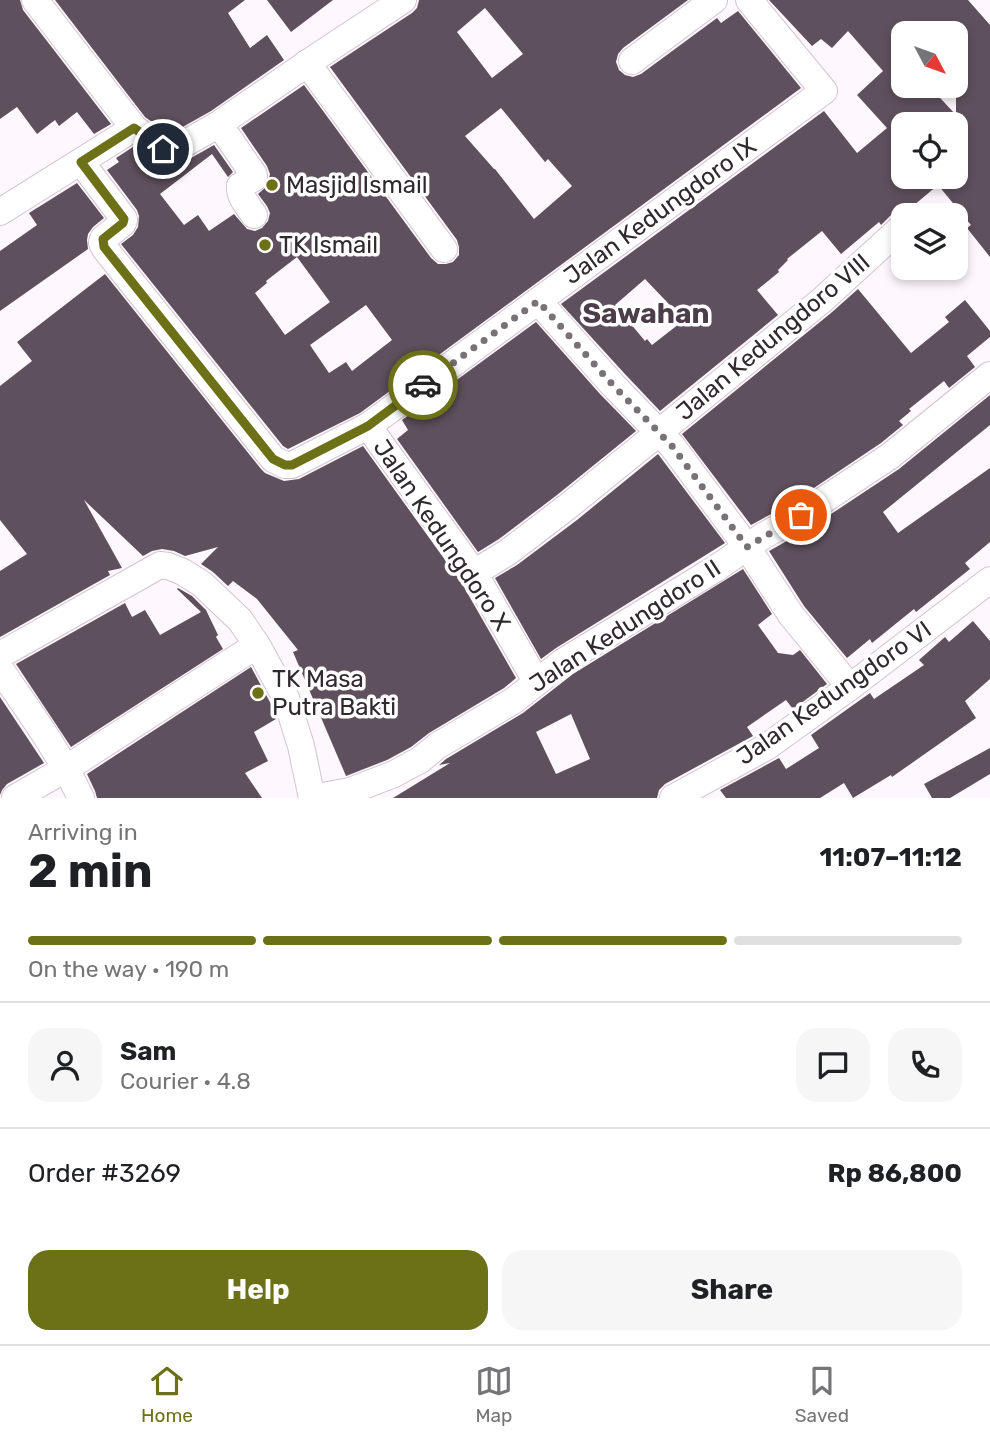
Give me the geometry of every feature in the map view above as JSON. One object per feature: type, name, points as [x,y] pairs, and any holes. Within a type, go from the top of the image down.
[{"type":"street","points":[[42,2],[134,128],[163,149],[177,148],[219,124],[403,0]]},
{"type":"street","points":[[632,61],[714,0]]},
{"type":"street","name":"Jalan Kedungdoro IX","points":[[81,162],[123,216],[123,223],[103,239],[105,249],[273,459],[285,465],[292,465],[368,426],[824,91],[749,0]]},
{"type":"street","points":[[307,64],[444,249]]},
{"type":"street","points":[[219,124],[254,175],[254,178],[239,189],[254,215]]},
{"type":"street","points":[[0,212],[134,128]]},
{"type":"street","name":"Jalan Kedungdoro VIII","points":[[474,573],[508,552],[567,507],[821,301],[891,237]]},
{"type":"street","points":[[538,301],[659,432],[700,482],[747,547],[780,599],[850,687]]},
{"type":"street","name":"Jalan Kedungdoro II","points":[[312,798],[350,791],[394,774],[420,760],[437,746],[513,701],[564,661],[801,515],[890,456],[990,375]]},
{"type":"street","name":"Jalan Kedungdoro X","points":[[368,426],[474,573],[536,681]]},
{"type":"street","points":[[0,655],[160,565],[183,572],[202,584],[240,620],[257,645],[286,698],[312,798]]},
{"type":"street","name":"Jalan Kedungdoro VI","points":[[673,798],[768,746],[990,580]]},
{"type":"street","points":[[15,798],[67,768],[257,645]]},
{"type":"street","points":[[0,669],[67,768],[81,798]]},
{"type":"building","points":[[0,0],[20,0],[23,10],[111,124],[94,134],[77,112],[59,126],[55,120],[37,134],[17,107],[0,119]]},
{"type":"building","points":[[55,0],[245,0],[228,13],[250,48],[267,35],[284,60],[211,111],[168,133],[145,117]]},
{"type":"building","points":[[267,0],[333,0],[291,32]]},
{"type":"building","points":[[419,0],[688,0],[623,48],[616,62],[619,70],[633,77],[641,74],[717,18],[721,23],[738,11],[801,88],[360,413],[288,449],[121,244],[133,235],[138,227],[139,216],[107,170],[119,162],[116,158],[133,147],[154,162],[164,165],[184,162],[214,145],[233,172],[228,177],[212,154],[160,194],[184,225],[198,215],[209,231],[234,214],[247,229],[255,231],[262,228],[270,213],[258,194],[267,186],[270,174],[241,128],[304,85],[431,258],[438,264],[453,262],[459,255],[457,240],[330,67],[417,8]],"holes":[[[485,8],[523,54],[492,78],[457,32]],[[501,108],[545,162],[548,159],[572,186],[534,219],[465,136]],[[297,257],[330,302],[285,335],[255,293]],[[366,305],[392,340],[352,371],[346,362],[329,373],[310,345]]]},
{"type":"building","points":[[769,0],[968,0],[990,25],[990,257],[968,229],[971,225],[968,221],[968,203],[953,203],[941,189],[968,189],[968,112],[956,112],[956,98],[968,98],[968,21],[891,21],[891,98],[940,98],[953,112],[891,112],[891,189],[933,189],[917,203],[891,203],[891,215],[841,254],[822,231],[787,259],[779,272],[757,290],[778,315],[660,411],[561,304],[824,111],[857,153],[887,128],[857,95],[883,71],[848,31],[832,48],[821,39],[812,46]],"holes":[[[645,279],[684,320],[652,345],[647,339],[645,341],[615,305]]]},
{"type":"building","points":[[77,183],[104,218],[88,234],[88,249],[0,311],[0,251],[37,225],[29,213]]},
{"type":"building","points":[[105,274],[265,473],[284,481],[299,479],[363,446],[461,582],[516,678],[411,747],[346,776],[293,652],[298,650],[257,599],[233,581],[228,586],[201,564],[218,547],[185,556],[162,549],[143,556],[84,500],[122,568],[108,571],[110,575],[0,637],[0,571],[27,554],[0,520],[0,386],[32,361],[17,342]]},
{"type":"building","points":[[858,289],[911,353],[949,322],[945,317],[965,300],[990,331],[990,337],[967,356],[975,367],[949,388],[944,381],[909,409],[911,411],[899,421],[903,425],[881,443],[793,502],[751,525],[682,434]]},
{"type":"building","points":[[536,322],[636,431],[557,495],[478,552],[397,439],[408,430],[402,420]]},
{"type":"building","points":[[990,395],[990,425],[883,512],[898,533],[990,468],[990,542],[965,563],[970,569],[916,612],[914,609],[872,643],[870,639],[847,658],[804,606],[769,551],[810,528],[899,469]]},
{"type":"building","points":[[658,454],[725,543],[541,659],[495,578],[577,520]]},
{"type":"building","points":[[743,569],[772,614],[758,625],[778,653],[793,655],[800,650],[827,684],[793,709],[786,700],[747,727],[753,736],[665,784],[659,790],[657,798],[393,798],[450,763],[439,765],[446,759],[523,713],[573,674]],"holes":[[[571,714],[590,759],[556,774],[536,732]]]},
{"type":"building","points":[[178,588],[192,596],[206,610],[223,649],[71,747],[16,664],[125,603],[132,617],[145,610],[160,635],[201,612]]},
{"type":"building","points":[[973,621],[990,641],[990,679],[965,701],[976,718],[892,777],[891,775],[853,798],[844,783],[820,798],[726,798],[720,790],[779,758],[786,769],[819,748],[811,735],[870,693],[874,699],[924,665],[919,660],[945,637],[949,642]]},
{"type":"building","points":[[251,667],[276,719],[254,732],[268,761],[245,773],[262,798],[97,798],[87,774]]},
{"type":"building","points":[[0,697],[44,763],[7,784],[0,795]]},
{"type":"building","points":[[990,748],[990,774],[950,798],[932,798],[924,784]]},
{"type":"way so far","points":[[423,385],[538,301],[672,446],[747,547],[801,515]]},
{"type":"place","name":"Masjid Ismail","points":[[272,185]]},
{"type":"place","name":"TK Ismail","points":[[265,245]]},
{"type":"place","name":"TK Masa Putra Bakti","points":[[258,693]]},
{"type":"district","name":"Sawahan","points":[[646,313]]},
{"type":"route","points":[[163,149],[134,128],[81,162],[124,219],[123,223],[103,239],[104,247],[273,459],[285,465],[292,465],[368,426],[423,385]]}]
